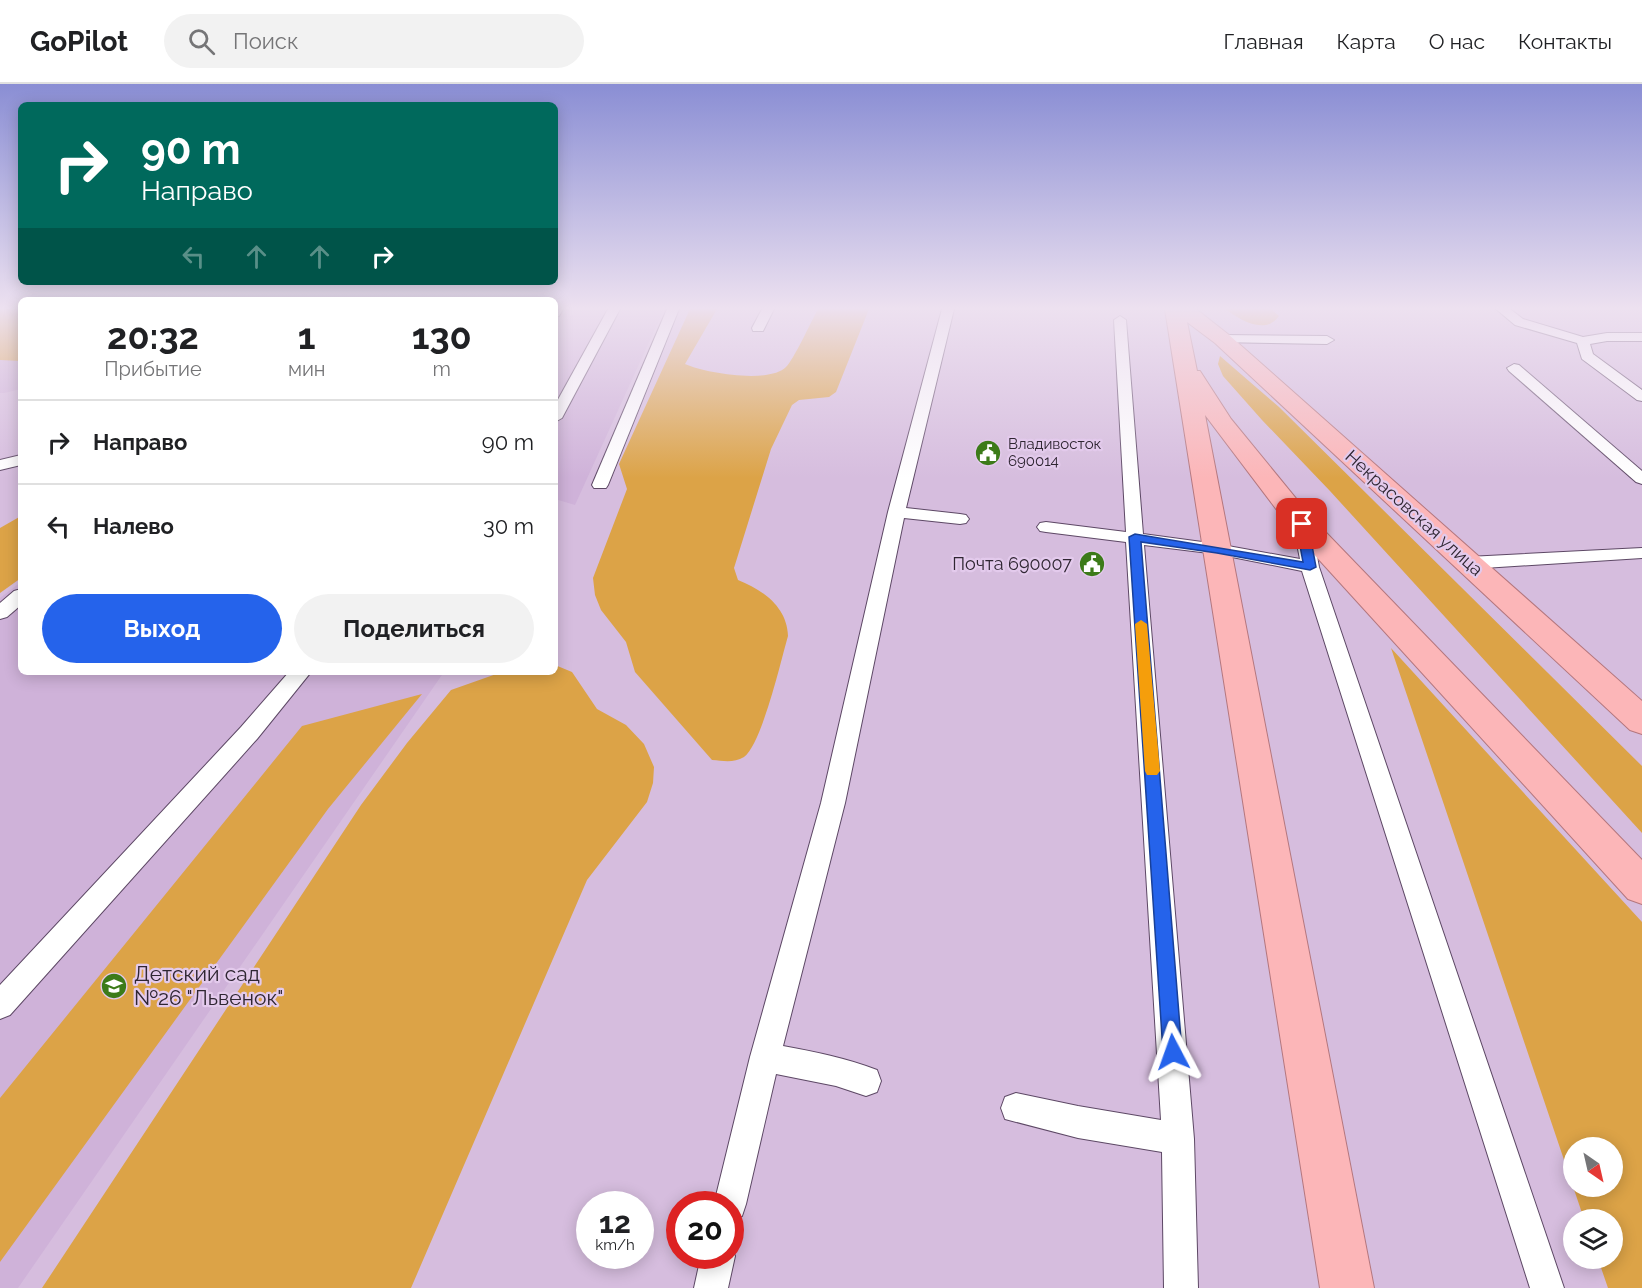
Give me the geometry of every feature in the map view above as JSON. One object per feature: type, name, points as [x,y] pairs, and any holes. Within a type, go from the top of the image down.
[{"type":"highway","points":[[1185,365],[1347,1288]]},
{"type":"highway","points":[[1186,365],[1222,423],[1302,524],[1642,887]]},
{"type":"highway","name":"Некрасовская улица","points":[[1251,365],[1642,721]]},
{"type":"lane","points":[[558,412],[584,365]]},
{"type":"lane","points":[[600,485],[650,365]]},
{"type":"lane","points":[[733,1191],[765,1057],[832,803],[897,512],[934,365]]},
{"type":"lane","points":[[1123,365],[1178,1139],[1181,1288]]},
{"type":"lane","points":[[1599,365],[1642,397]]},
{"type":"lane","points":[[1514,368],[1642,479]]},
{"type":"lane","points":[[0,465],[18,461]]},
{"type":"lane","points":[[897,512],[960,519]]},
{"type":"lane","points":[[1302,524],[1310,567],[1547,1288]]},
{"type":"lane","points":[[1046,527],[1217,549],[1310,567]]},
{"type":"lane","points":[[1468,563],[1642,553]]},
{"type":"lane","points":[[0,613],[18,598]]},
{"type":"lane","points":[[0,1005],[249,733],[298,675]]},
{"type":"lane","points":[[765,1057],[836,1071],[866,1081]]},
{"type":"lane","points":[[1016,1108],[1078,1122],[1178,1139]]},
{"type":"lane","points":[[711,1288],[715,1269]]},
{"type":"shaded area","points":[[0,365],[18,365],[18,390],[0,393]]},
{"type":"shaded area","points":[[558,365],[638,365],[575,505],[558,500]]},
{"type":"shaded area","points":[[664,365],[689,365],[707,371],[752,376],[778,372],[787,365],[847,365],[836,392],[829,397],[799,400],[792,405],[771,449],[734,568],[738,580],[765,594],[778,608],[787,626],[788,636],[764,719],[751,749],[740,759],[712,760],[635,672],[626,642],[601,610],[595,595],[593,578],[627,489],[619,464]]},
{"type":"shaded area","points":[[1218,365],[1231,365],[1279,407],[1642,766],[1642,833],[1330,491],[1223,376]]},
{"type":"shaded area","points":[[18,518],[18,580],[0,593],[0,528]]},
{"type":"shaded area","name":"Детский сад №26 \"Львенок\"","points":[[18,584],[18,675],[442,675],[18,1288],[0,1288],[0,598]]},
{"type":"shaded area","points":[[1391,648],[1642,922],[1642,1288],[1608,1288],[1601,1269],[1623,1269],[1623,1209],[1581,1209],[1577,1197],[1623,1197],[1623,1137],[1563,1137],[1563,1157]]},
{"type":"shaded area","points":[[558,666],[572,672],[597,709],[626,725],[644,744],[654,767],[653,783],[647,802],[587,880],[411,1288],[42,1288],[361,805],[407,743],[451,690],[494,675],[558,675]]},
{"type":"shaded area","points":[[422,694],[328,809],[0,1262],[0,1098],[302,726]]},
{"type":"slow traffic","points":[[1141,624],[1152,771]]},
{"type":"place","name":"Владивосток 690014","points":[[988,453]]},
{"type":"place","name":"Почта 690007","points":[[1092,564]]},
{"type":"place","name":"Детский сад №26 \"Львенок\"","points":[[114,986]]},
{"type":"route","points":[[1173,1052],[1135,537],[1217,549],[1310,567],[1302,524]]}]
